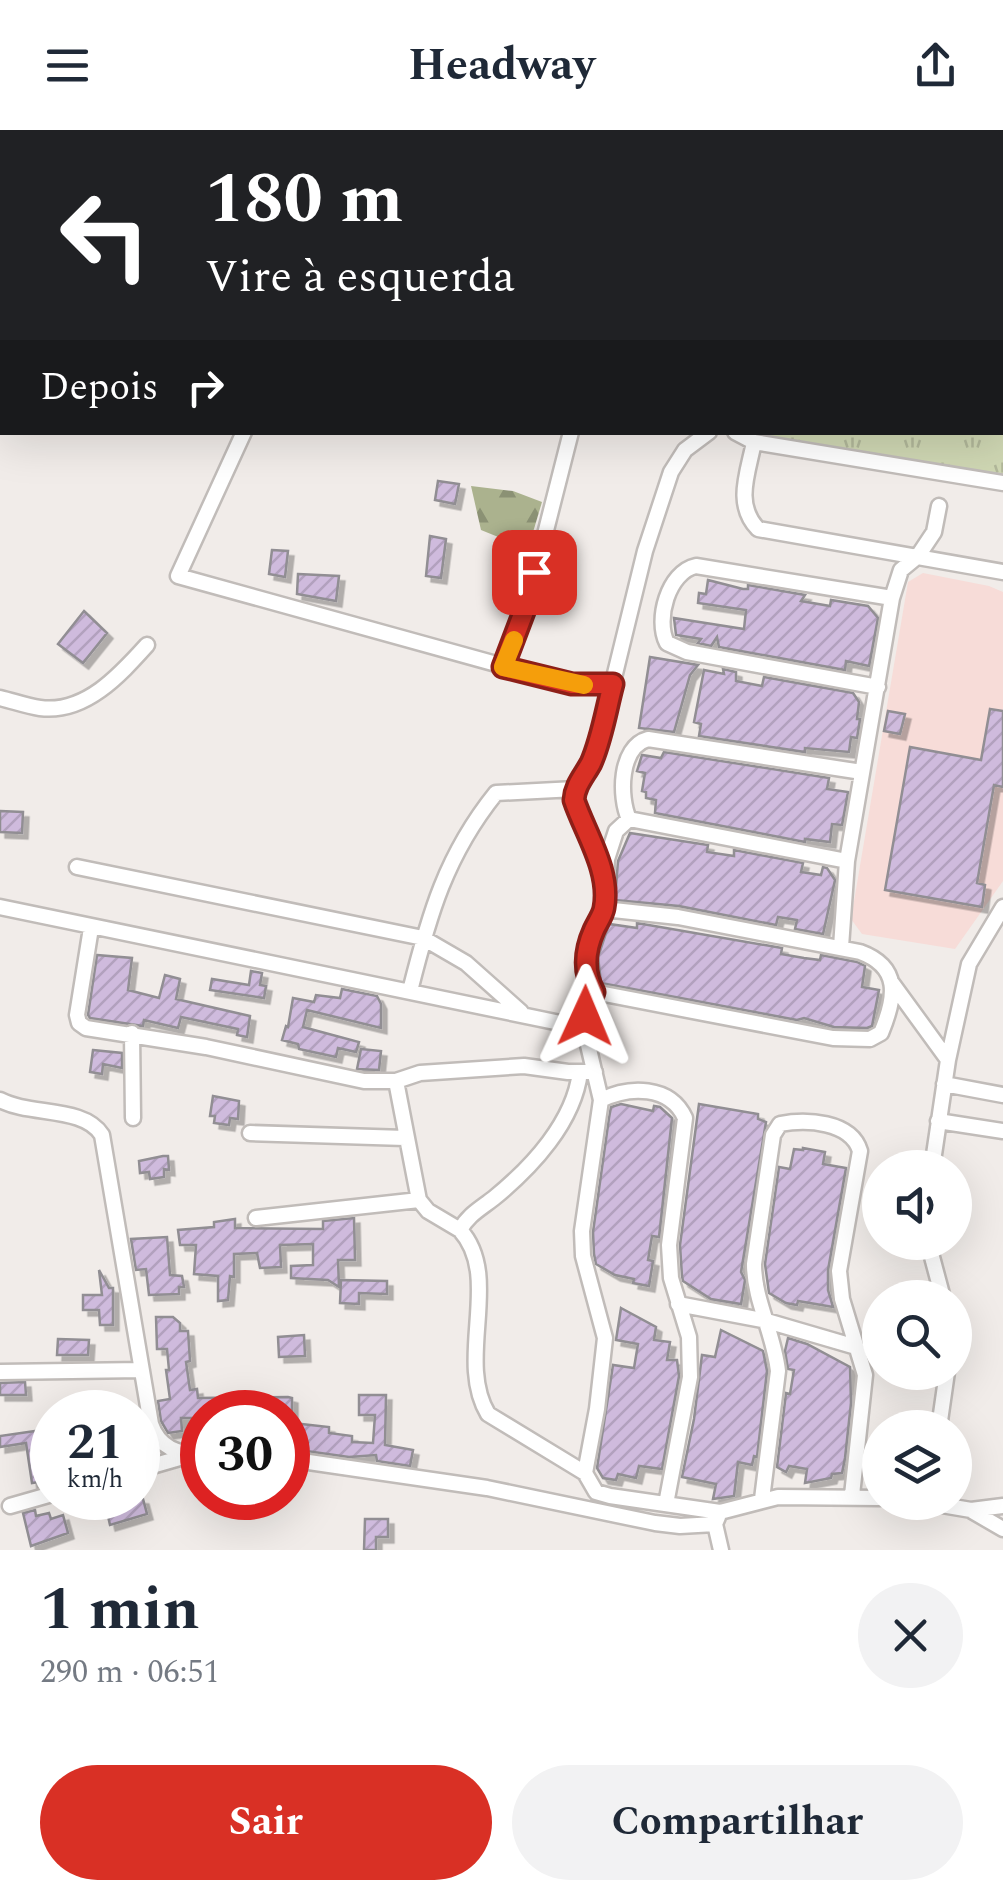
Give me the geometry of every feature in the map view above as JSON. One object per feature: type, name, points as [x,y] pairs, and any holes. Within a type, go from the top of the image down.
[{"type":"street","points":[[243,435],[178,576],[503,667],[572,684],[613,684]]},
{"type":"street","points":[[503,667],[528,601],[571,435]]},
{"type":"street","points":[[604,882],[574,800],[575,789],[599,739],[645,551],[671,472],[686,450],[705,435]]},
{"type":"street","points":[[741,435],[754,442],[1003,484]]},
{"type":"street","points":[[754,442],[743,500],[747,515],[758,529],[1003,572]]},
{"type":"street","points":[[841,947],[846,861],[892,598],[901,570],[918,556],[934,532],[939,506]]},
{"type":"street","points":[[878,687],[688,652],[667,644],[662,625],[674,582],[689,567],[892,598]]},
{"type":"street","points":[[0,698],[41,708],[60,708],[86,699],[116,679],[147,645]]},
{"type":"street","points":[[630,819],[622,797],[624,775],[631,752],[643,739],[662,738],[862,772]]},
{"type":"street","points":[[410,991],[423,938],[446,873],[468,828],[496,792],[575,789]]},
{"type":"street","points":[[585,1474],[605,1358],[604,1328],[584,1256],[582,1231],[601,1100],[587,1072],[584,1028],[594,992],[588,980],[587,956],[604,909],[604,882],[616,830],[630,819],[846,861]]},
{"type":"street","points":[[77,867],[423,938],[466,963],[526,1015]]},
{"type":"street","points":[[0,907],[584,1028]]},
{"type":"street","points":[[934,1150],[948,1060],[969,964],[1003,907]]},
{"type":"street","points":[[604,909],[678,916],[841,947],[880,960],[892,984],[948,1060]]},
{"type":"street","points":[[91,928],[77,1014],[79,1023],[92,1029],[364,1081],[524,1066],[587,1072]]},
{"type":"street","points":[[594,992],[833,1038],[870,1038],[881,1033],[892,984]]},
{"type":"street","points":[[132,1034],[133,1118]]},
{"type":"street","points":[[460,1230],[471,1214],[520,1174],[552,1136],[587,1072]]},
{"type":"street","points":[[396,1081],[419,1200],[428,1211],[460,1230],[474,1251],[478,1284],[478,1398],[488,1414],[585,1474],[596,1492],[718,1518]]},
{"type":"street","points":[[944,1084],[1003,1095]]},
{"type":"street","points":[[601,1100],[627,1090],[664,1095],[680,1106],[684,1118],[683,1154],[669,1245],[671,1278],[688,1337],[690,1377],[666,1504]]},
{"type":"street","points":[[0,1100],[28,1111],[82,1118],[95,1124],[102,1135],[156,1438],[162,1445],[180,1450]]},
{"type":"street","points":[[938,1121],[1003,1131]]},
{"type":"street","points":[[762,1499],[778,1386],[776,1352],[754,1283],[754,1264],[772,1134],[780,1124],[794,1122],[839,1129],[852,1135],[860,1151],[839,1270],[842,1299],[865,1375],[852,1495]]},
{"type":"street","points":[[250,1134],[405,1138]]},
{"type":"street","points":[[256,1218],[419,1200]]},
{"type":"street","points":[[678,1304],[766,1320],[856,1347]]},
{"type":"street","points":[[0,1372],[142,1370]]},
{"type":"street","points":[[310,1462],[487,1488],[680,1526],[718,1518],[762,1499],[862,1496]]},
{"type":"street","points":[[10,1506],[30,1500]]},
{"type":"street","points":[[972,1510],[1003,1506]]},
{"type":"street","points":[[972,1511],[1003,1529]]},
{"type":"street","points":[[718,1518],[720,1550]]},
{"type":"shaded area","points":[[923,573],[1003,592],[1003,881],[955,949],[862,934],[851,919],[908,582]]},
{"type":"green space","points":[[761,435],[1003,435],[1003,477]]},
{"type":"green space","points":[[471,486],[513,491],[542,502],[528,549],[481,530]]},
{"type":"building","points":[[438,481],[459,484],[455,504],[435,500]]},
{"type":"building","points":[[430,536],[446,539],[441,578],[426,576]]},
{"type":"building","points":[[272,550],[288,551],[285,577],[269,574]]},
{"type":"building","points":[[298,574],[339,576],[336,601],[297,594]]},
{"type":"building","points":[[708,580],[743,589],[748,589],[748,585],[805,595],[801,601],[830,606],[831,600],[868,606],[878,618],[869,666],[846,661],[845,670],[719,647],[717,637],[711,646],[698,643],[701,639],[676,635],[674,618],[744,629],[746,610],[698,603],[699,593],[706,594]]},
{"type":"building","points":[[84,611],[107,633],[83,663],[58,644]]},
{"type":"building","points":[[650,657],[698,665],[690,675],[674,732],[639,728]]},
{"type":"building","points":[[723,669],[736,672],[736,681],[762,686],[764,677],[853,693],[859,702],[860,719],[857,738],[851,737],[849,752],[805,748],[805,752],[699,736],[701,724],[694,722],[704,670],[724,674]]},
{"type":"building","points":[[990,709],[1003,711],[1003,787],[994,785],[977,883],[985,885],[982,907],[885,890],[910,747],[981,760]]},
{"type":"building","points":[[888,711],[905,714],[900,734],[884,731]]},
{"type":"building","points":[[664,752],[829,778],[827,789],[848,792],[842,825],[832,824],[830,842],[805,842],[655,813],[656,800],[646,798],[642,791],[645,773],[637,771],[642,755],[661,758]]},
{"type":"building","points":[[0,811],[23,812],[22,833],[0,832]]},
{"type":"building","points":[[630,833],[708,845],[707,852],[734,856],[734,850],[803,863],[801,872],[821,875],[823,867],[827,868],[835,880],[823,934],[795,929],[797,920],[778,917],[776,925],[679,906],[615,900],[618,861]]},
{"type":"building","points":[[637,923],[782,948],[781,954],[820,960],[821,955],[857,962],[865,966],[862,987],[879,990],[872,1026],[834,1027],[804,1018],[797,1020],[601,983],[598,957],[609,924],[637,928]]},
{"type":"building","points":[[97,955],[132,958],[128,990],[159,998],[165,975],[180,979],[176,999],[250,1016],[247,1037],[237,1035],[238,1029],[181,1017],[178,1028],[144,1020],[143,1026],[90,1018]]},
{"type":"building","points":[[251,971],[262,973],[264,998],[210,990],[212,979],[249,985]]},
{"type":"building","points":[[342,989],[377,996],[381,1028],[307,1010],[303,1027],[359,1042],[356,1052],[338,1048],[336,1057],[299,1049],[298,1044],[282,1040],[293,998],[314,1002],[316,995],[340,998]]},
{"type":"building","points":[[361,1049],[381,1051],[379,1070],[357,1069]]},
{"type":"building","points":[[93,1050],[122,1053],[122,1068],[103,1064],[102,1074],[90,1072]]},
{"type":"building","points":[[213,1096],[239,1101],[238,1119],[230,1118],[229,1125],[214,1123],[215,1116],[210,1116]]},
{"type":"building","points":[[621,1104],[653,1111],[654,1106],[660,1107],[672,1118],[659,1237],[652,1236],[648,1260],[653,1261],[649,1286],[633,1283],[634,1279],[615,1275],[596,1264],[594,1254],[593,1232],[609,1118],[611,1107]]},
{"type":"building","points":[[699,1104],[758,1114],[758,1119],[766,1122],[741,1272],[745,1280],[741,1304],[711,1299],[683,1281],[680,1245]]},
{"type":"building","points":[[794,1149],[825,1152],[823,1164],[846,1168],[828,1270],[833,1307],[798,1301],[797,1305],[786,1303],[769,1293],[765,1264],[779,1167],[790,1169]]},
{"type":"building","points":[[168,1156],[169,1170],[164,1169],[164,1177],[150,1179],[149,1172],[140,1173],[139,1161]]},
{"type":"building","points":[[354,1218],[355,1260],[338,1260],[339,1287],[328,1280],[291,1278],[291,1266],[313,1265],[313,1244],[280,1245],[281,1267],[260,1268],[257,1253],[234,1254],[228,1300],[218,1301],[218,1276],[194,1274],[196,1245],[180,1245],[178,1230],[214,1227],[214,1222],[235,1219],[235,1228],[323,1229],[323,1221]]},
{"type":"building","points":[[167,1237],[170,1275],[182,1276],[184,1287],[179,1287],[179,1294],[149,1295],[146,1269],[136,1270],[131,1239]]},
{"type":"building","points":[[99,1270],[109,1288],[113,1288],[113,1325],[100,1325],[99,1310],[83,1310],[83,1295],[102,1295]]},
{"type":"building","points":[[341,1280],[387,1281],[387,1294],[359,1293],[359,1304],[340,1303]]},
{"type":"building","points":[[621,1308],[656,1327],[654,1340],[670,1342],[667,1360],[677,1360],[679,1376],[662,1469],[639,1466],[636,1478],[618,1474],[616,1480],[603,1478],[597,1468],[613,1365],[634,1368],[638,1344],[616,1340]]},
{"type":"building","points":[[156,1317],[173,1317],[180,1323],[180,1331],[188,1331],[190,1361],[186,1362],[190,1390],[180,1390],[180,1431],[168,1433],[161,1421],[160,1401],[170,1399],[169,1370],[167,1349],[157,1349]]},
{"type":"building","points":[[721,1330],[763,1351],[767,1371],[757,1457],[754,1456],[752,1465],[738,1462],[734,1496],[713,1499],[716,1484],[682,1477],[702,1355],[715,1357]]},
{"type":"building","points":[[304,1335],[305,1356],[279,1357],[278,1337]]},
{"type":"building","points":[[788,1338],[850,1367],[845,1458],[842,1473],[832,1474],[831,1478],[805,1483],[807,1469],[789,1466],[786,1472],[777,1467],[786,1393],[790,1394],[794,1370],[788,1369]]},
{"type":"building","points":[[58,1339],[89,1340],[88,1355],[57,1355]]},
{"type":"building","points":[[25,1382],[26,1395],[0,1395],[0,1383]]},
{"type":"building","points":[[359,1395],[386,1395],[385,1445],[413,1450],[410,1466],[377,1461],[376,1455],[349,1457],[310,1452],[310,1425],[352,1436],[352,1442],[373,1443],[375,1415],[359,1415]]},
{"type":"building","points":[[30,1432],[30,1470],[26,1443],[0,1447],[0,1436]]},
{"type":"building","points":[[30,1511],[30,1520],[64,1520],[68,1533],[31,1546],[23,1513]]},
{"type":"building","points":[[365,1519],[388,1519],[388,1537],[376,1537],[376,1550],[364,1550]]},
{"type":"slow traffic","points":[[514,640],[503,667],[584,685]]},
{"type":"route","points":[[534,572],[528,601],[503,667],[572,684],[613,684],[599,739],[575,789],[574,800],[604,882],[604,909],[587,956],[588,980],[594,992],[585,1016]]}]
